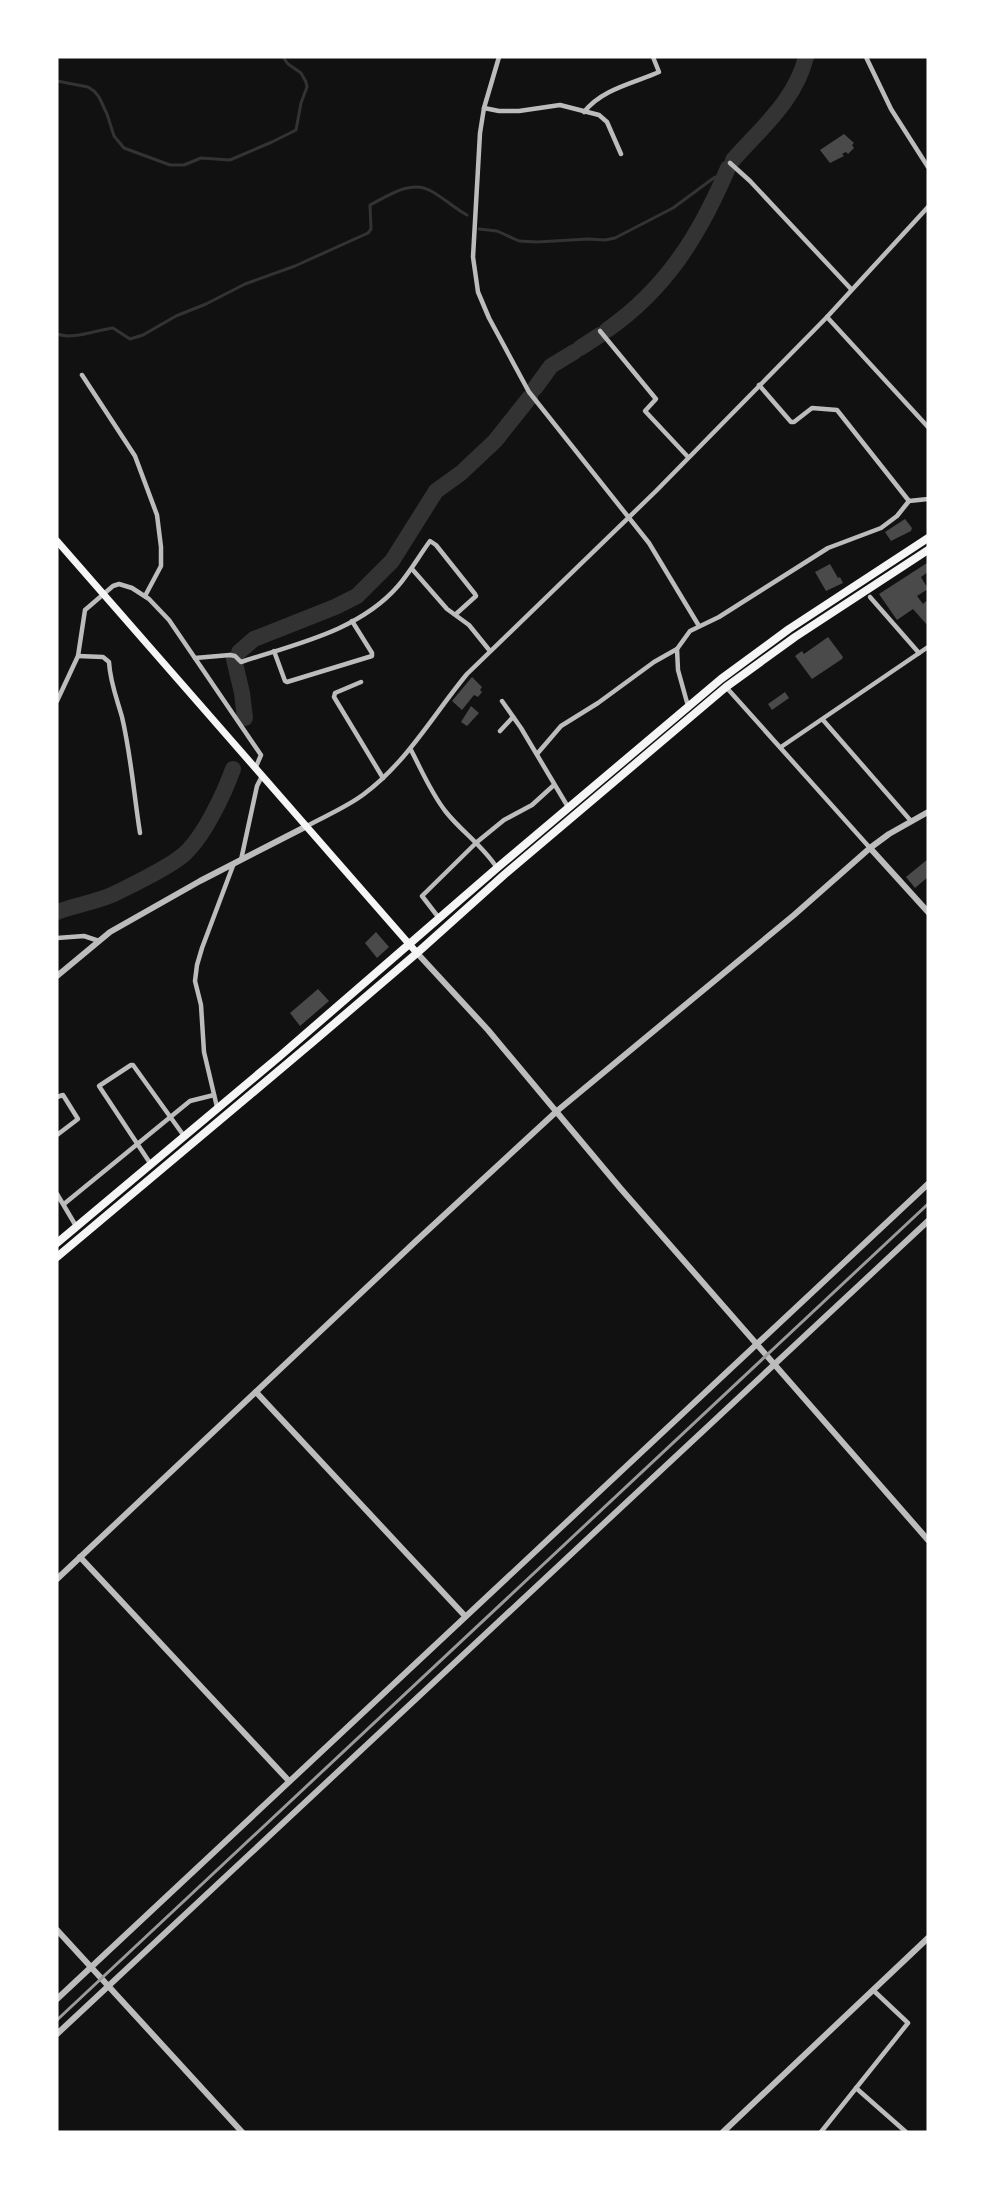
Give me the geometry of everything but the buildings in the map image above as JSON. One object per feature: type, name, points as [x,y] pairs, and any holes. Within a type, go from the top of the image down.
[{"type":"highway","points":[[57,1243],[280,1056],[688,706],[754,653],[928,538]]},
{"type":"highway","points":[[57,1257],[417,953],[505,874],[726,687],[795,637],[927,552]]},
{"type":"main road","points":[[58,545],[417,953]]},
{"type":"street","points":[[499,57],[484,108],[480,133],[473,245],[473,271],[478,292],[489,318],[529,392],[630,518],[655,553],[699,626]]},
{"type":"street","points":[[584,112],[594,101],[614,90],[660,72],[652,57]]},
{"type":"street","points":[[866,57],[891,109],[928,167]]},
{"type":"street","points":[[484,108],[519,111],[560,105],[599,115],[607,122],[621,154]]},
{"type":"street","points":[[730,163],[750,181],[851,290]]},
{"type":"street","points":[[57,976],[99,941],[165,900],[363,795],[383,778],[411,750],[444,702],[467,674],[630,518],[827,317],[928,207]]},
{"type":"street","points":[[827,317],[928,427]]},
{"type":"street","points":[[600,331],[656,399],[645,411],[688,457]]},
{"type":"street","points":[[82,375],[135,456],[157,515],[161,566],[145,596]]},
{"type":"street","points":[[759,385],[791,422],[812,408],[837,410],[909,501]]},
{"type":"street","points":[[537,754],[561,726],[598,703],[654,662],[677,649],[690,631],[719,617],[828,548],[881,528],[897,516],[909,501],[928,499]]},
{"type":"street","points":[[195,658],[230,655],[242,662],[335,630],[391,594],[412,569],[430,541],[476,596],[456,614]]},
{"type":"street","points":[[412,569],[447,609],[469,625],[490,651]]},
{"type":"street","points":[[57,701],[78,656],[82,640],[83,614],[112,586],[123,585],[145,596],[161,610],[261,755],[255,769]]},
{"type":"street","points":[[870,597],[919,653]]},
{"type":"street","points":[[274,651],[287,682],[372,656],[352,621]]},
{"type":"street","points":[[781,747],[928,647]]},
{"type":"street","points":[[677,649],[678,670],[688,706]]},
{"type":"street","points":[[78,656],[106,657],[109,663],[112,687],[122,718],[140,833]]},
{"type":"street","points":[[361,682],[335,693],[334,698],[383,778]]},
{"type":"street","points":[[726,687],[928,912]]},
{"type":"street","points":[[502,701],[568,807]]},
{"type":"street","points":[[500,731],[513,717]]},
{"type":"street","points":[[822,720],[911,821]]},
{"type":"street","points":[[411,750],[429,788],[440,804],[488,854],[497,868]]},
{"type":"street","points":[[217,1107],[204,1052],[201,1005],[195,981],[197,965],[238,862],[257,786],[262,776]]},
{"type":"street","points":[[439,918],[422,897],[477,842],[504,820],[532,805],[554,785]]},
{"type":"street","points":[[57,1579],[557,1111],[794,915],[870,848],[889,834],[928,812]]},
{"type":"street","points":[[57,938],[84,936],[99,941]]},
{"type":"street","points":[[417,953],[488,1030],[621,1189],[928,1540]]},
{"type":"street","points":[[150,1163],[99,1086],[133,1065],[184,1136]]},
{"type":"street","points":[[57,1097],[63,1095],[78,1119],[57,1135]]},
{"type":"street","points":[[64,1204],[190,1101],[214,1095]]},
{"type":"street","points":[[57,1999],[928,1184]]},
{"type":"street","points":[[57,1194],[76,1226]]},
{"type":"street","points":[[57,2034],[928,1221]]},
{"type":"street","points":[[256,1392],[465,1616]]},
{"type":"street","points":[[80,1557],[289,1781]]},
{"type":"street","points":[[57,1930],[242,2132]]},
{"type":"street","points":[[723,2132],[928,1938]]},
{"type":"street","points":[[821,2132],[908,2023],[873,1990]]},
{"type":"street","points":[[856,2088],[906,2132]]},
{"type":"waterway","points":[[57,81],[88,87],[94,91],[107,114],[114,136],[124,148],[170,165],[184,165],[201,158],[230,160],[296,130],[301,103],[307,87],[301,73],[288,64],[283,57]]},
{"type":"waterway","points":[[733,160],[776,113],[794,87],[806,57]]},
{"type":"waterway","points":[[607,330],[647,296],[680,258],[706,215],[728,168]]},
{"type":"waterway","points":[[479,229],[497,231],[519,241],[615,238],[673,208],[715,177]]},
{"type":"waterway","points":[[57,334],[70,336],[113,328],[130,339],[143,335],[176,316],[245,284],[295,266],[368,233],[371,229],[370,205],[400,190],[423,188],[467,215]]},
{"type":"waterway","points":[[580,348],[600,335]]},
{"type":"waterway","points":[[535,388],[551,366],[574,352]]},
{"type":"waterway","points":[[239,652],[254,639],[357,596],[392,561],[436,491],[461,473],[495,441],[530,397]]},
{"type":"waterway","points":[[234,659],[245,718]]},
{"type":"waterway","points":[[57,912],[114,894],[159,871],[182,856],[205,828],[233,769]]},
{"type":"railway","points":[[57,2020],[928,1204]]}]
